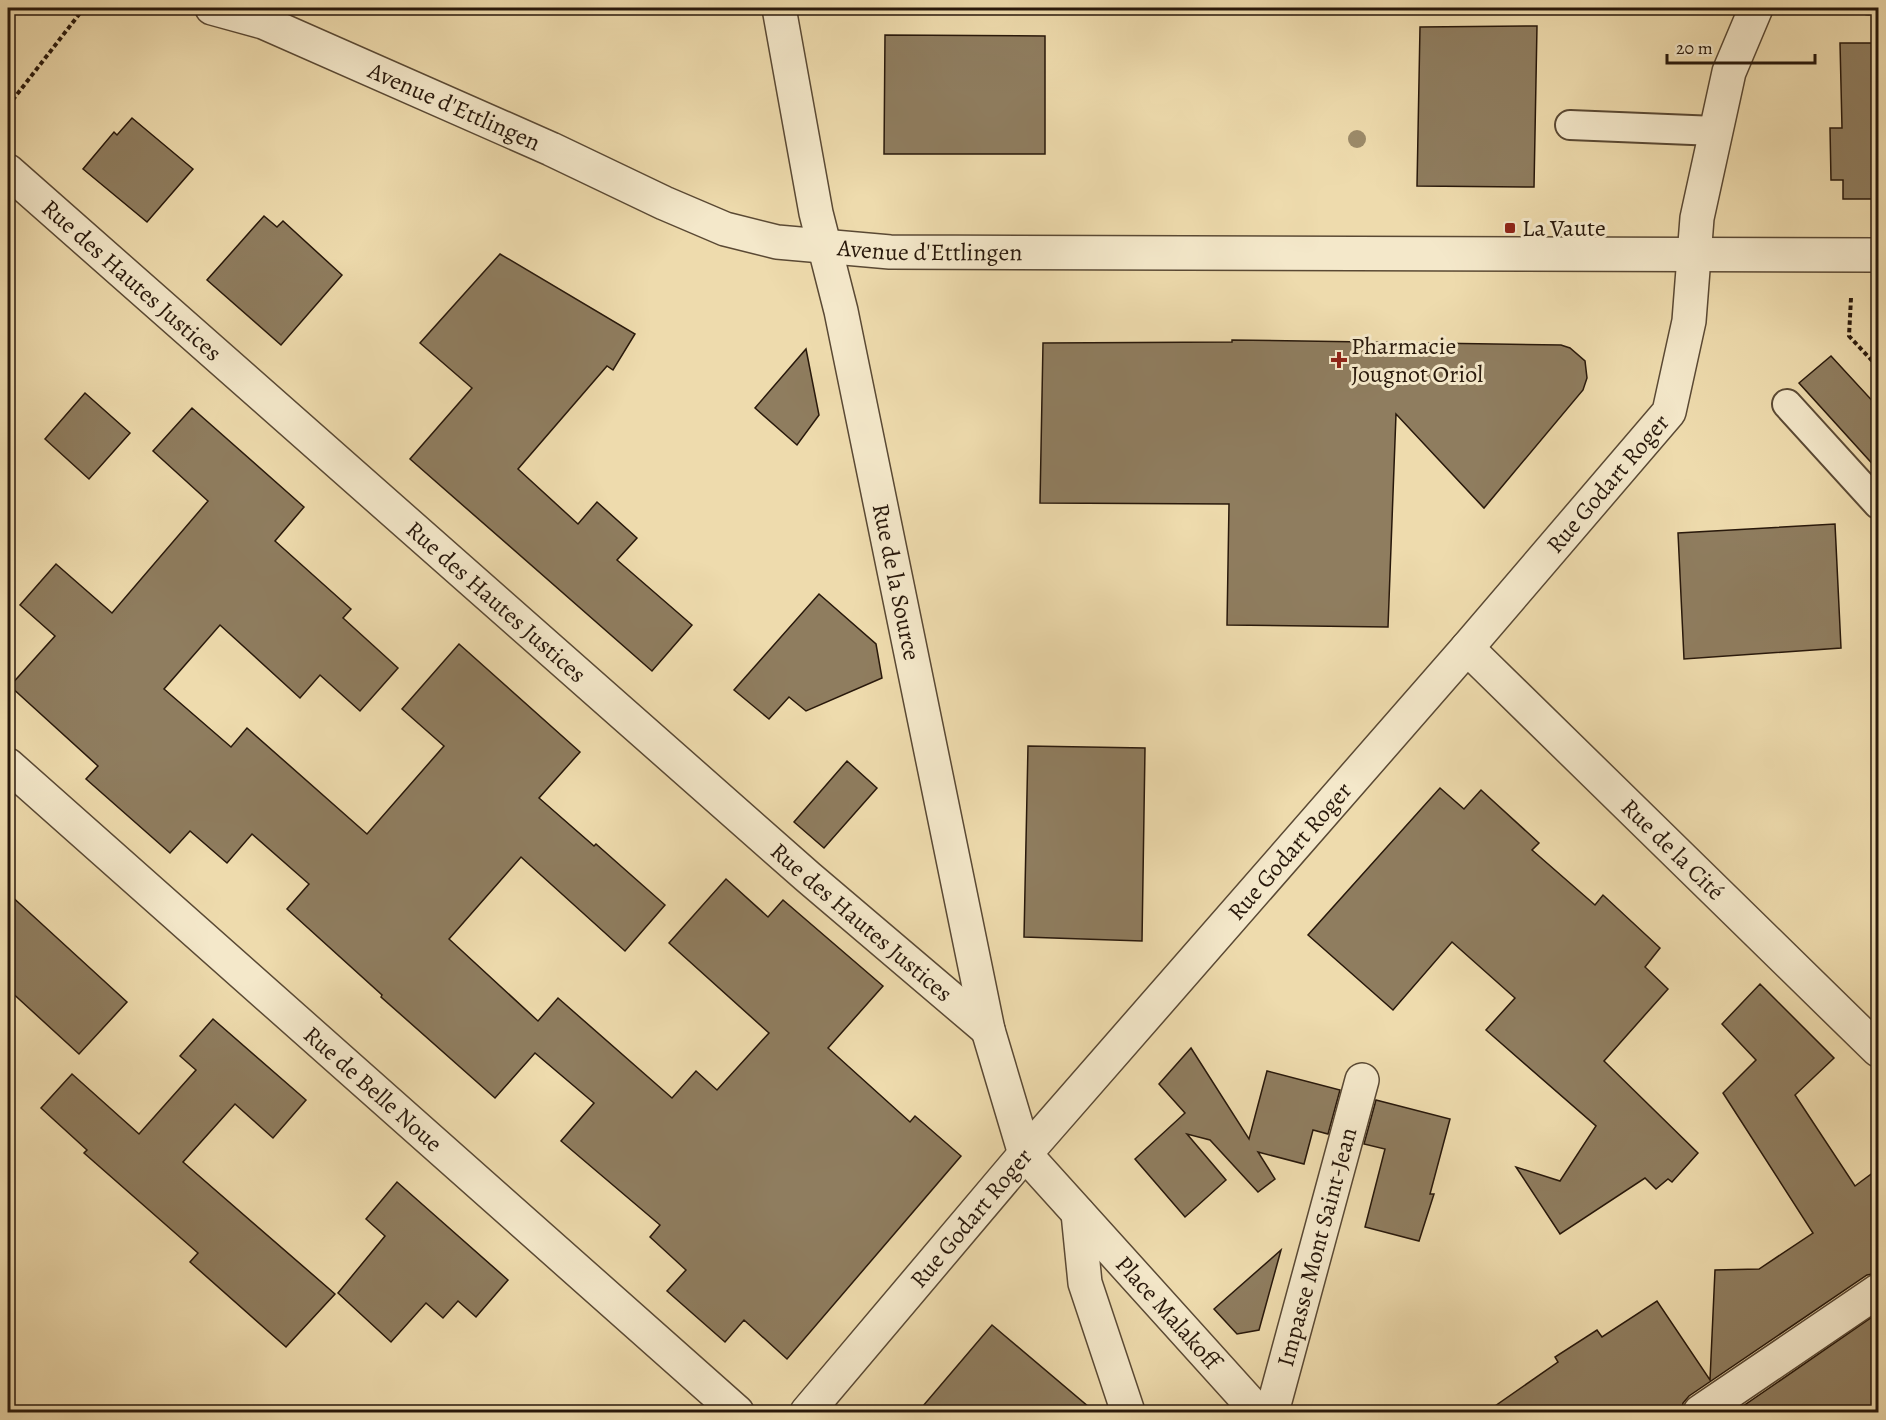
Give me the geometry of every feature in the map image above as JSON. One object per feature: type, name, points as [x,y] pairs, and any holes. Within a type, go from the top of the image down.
[{"type":"street","name":"Avenue d'Ettlingen","points":[[212,8],[263,22],[551,149],[664,203],[725,229],[777,242],[824,248],[902,252],[1865,255]]},
{"type":"street","name":"Rue de la Source","points":[[780,8],[824,248],[841,311],[988,1030],[1025,1154]]},
{"type":"street","name":"Rue Godart Roger","points":[[807,1413],[1025,1154],[1467,648],[1669,412],[1689,321],[1697,218],[1729,72],[1756,8]]},
{"type":"street","name":"Rue des Hautes Justices","points":[[8,171],[808,877],[988,1030]]},
{"type":"street","name":"Rue de la Cité","points":[[1467,648],[1878,1050]]},
{"type":"street","name":"Rue de Belle Noue","points":[[8,765],[737,1413]]},
{"type":"street","name":"Impasse Mont Saint-Jean","points":[[1272,1413],[1362,1080]]},
{"type":"street","name":"Place Malakoff","points":[[1025,1154],[1258,1413]]},
{"type":"street","name":"Place Malakoff","points":[[1078,1213],[1085,1283],[1128,1413]]},
{"type":"street","points":[[1700,1413],[1878,1291]]},
{"type":"lane","points":[[1570,125],[1716,131]]},
{"type":"lane","points":[[1787,404],[1878,504]]},
{"type":"path","points":[[8,106],[84,8]]},
{"type":"path","points":[[1788,8],[1878,14]]},
{"type":"path","points":[[1865,255],[1849,336],[1878,367]]},
{"type":"building","points":[[1537,26],[1534,187],[1417,186],[1420,27]]},
{"type":"building","points":[[885,35],[1045,36],[1045,154],[884,154]]},
{"type":"building","points":[[1840,43],[1878,43],[1878,199],[1843,199],[1843,180],[1831,180],[1830,128],[1842,128]]},
{"type":"building","points":[[132,118],[193,169],[147,222],[83,169],[114,132],[117,135]]},
{"type":"building","points":[[264,216],[277,227],[283,221],[342,275],[281,345],[207,280]]},
{"type":"building","points":[[500,254],[635,334],[613,370],[607,366],[518,469],[578,524],[597,502],[637,538],[617,560],[692,625],[652,671],[410,459],[472,388],[420,343]]},
{"type":"building","points":[[1232,340],[1561,345],[1570,348],[1585,361],[1587,378],[1583,390],[1484,508],[1396,414],[1388,627],[1227,625],[1229,504],[1040,503],[1043,343],[1232,342]]},
{"type":"building","points":[[806,349],[819,415],[797,445],[755,408]]},
{"type":"building","points":[[1831,356],[1878,407],[1878,470],[1799,383]]},
{"type":"building","points":[[85,393],[130,433],[89,479],[45,439]]},
{"type":"building","points":[[192,408],[304,507],[275,541],[351,609],[343,618],[398,668],[360,711],[320,675],[300,698],[220,625],[164,689],[231,747],[247,728],[367,834],[444,746],[402,709],[459,644],[580,752],[539,798],[594,846],[596,844],[665,905],[625,951],[521,857],[449,939],[538,1021],[558,998],[672,1098],[696,1071],[717,1090],[769,1033],[669,943],[726,879],[768,917],[783,900],[883,986],[828,1048],[910,1122],[915,1116],[961,1156],[787,1359],[744,1320],[725,1342],[667,1291],[686,1270],[650,1237],[660,1225],[561,1141],[594,1103],[535,1053],[495,1098],[381,997],[382,995],[287,909],[309,884],[252,834],[227,863],[190,831],[170,853],[86,779],[98,766],[10,686],[55,636],[20,605],[56,564],[112,613],[208,501],[153,451]]},
{"type":"building","points":[[1835,524],[1841,648],[1684,659],[1678,533]]},
{"type":"building","points":[[819,594],[876,644],[882,678],[806,711],[789,697],[769,719],[734,690]]},
{"type":"building","points":[[1028,746],[1145,748],[1142,941],[1024,937]]},
{"type":"building","points":[[847,761],[877,788],[824,848],[794,822]]},
{"type":"building","points":[[1440,788],[1464,809],[1481,790],[1539,843],[1532,850],[1595,905],[1603,895],[1660,948],[1645,967],[1668,989],[1604,1061],[1698,1153],[1672,1182],[1668,1179],[1656,1189],[1645,1178],[1560,1234],[1516,1167],[1560,1181],[1596,1126],[1486,1030],[1515,998],[1452,942],[1393,1010],[1308,935]]},
{"type":"building","points":[[8,893],[127,1002],[79,1054],[8,989]]},
{"type":"building","points":[[1760,984],[1834,1058],[1795,1095],[1855,1186],[1878,1169],[1878,1273],[1867,1275],[1689,1396],[1683,1403],[1681,1413],[1485,1413],[1558,1362],[1555,1357],[1597,1330],[1602,1337],[1657,1301],[1710,1380],[1715,1270],[1759,1269],[1813,1233],[1723,1093],[1756,1060],[1722,1024]]},
{"type":"building","points":[[213,1019],[306,1100],[273,1138],[235,1104],[183,1162],[335,1294],[286,1347],[190,1262],[198,1253],[84,1153],[87,1150],[41,1108],[72,1074],[139,1134],[196,1070],[180,1056]]},
{"type":"building","points":[[1191,1048],[1249,1139],[1267,1071],[1340,1090],[1328,1134],[1313,1130],[1304,1164],[1258,1152],[1275,1179],[1258,1192],[1210,1140],[1187,1134],[1226,1180],[1185,1217],[1135,1159],[1185,1113],[1159,1084]]},
{"type":"building","points":[[1376,1100],[1450,1119],[1430,1194],[1434,1194],[1419,1241],[1365,1227],[1385,1149],[1364,1144]]},
{"type":"building","points":[[397,1182],[508,1280],[476,1317],[458,1301],[443,1318],[426,1303],[391,1342],[338,1293],[385,1236],[366,1219]]},
{"type":"building","points":[[1281,1250],[1259,1330],[1237,1334],[1214,1309]]},
{"type":"building","points":[[1878,1313],[1878,1413],[1733,1413]]},
{"type":"building","points":[[992,1325],[1096,1413],[917,1413]]},
{"type":"place","name":"La Vaute","points":[[1510,228]]},
{"type":"place","name":"Pharmacie Jougnot Oriol","points":[[1339,360]]}]
